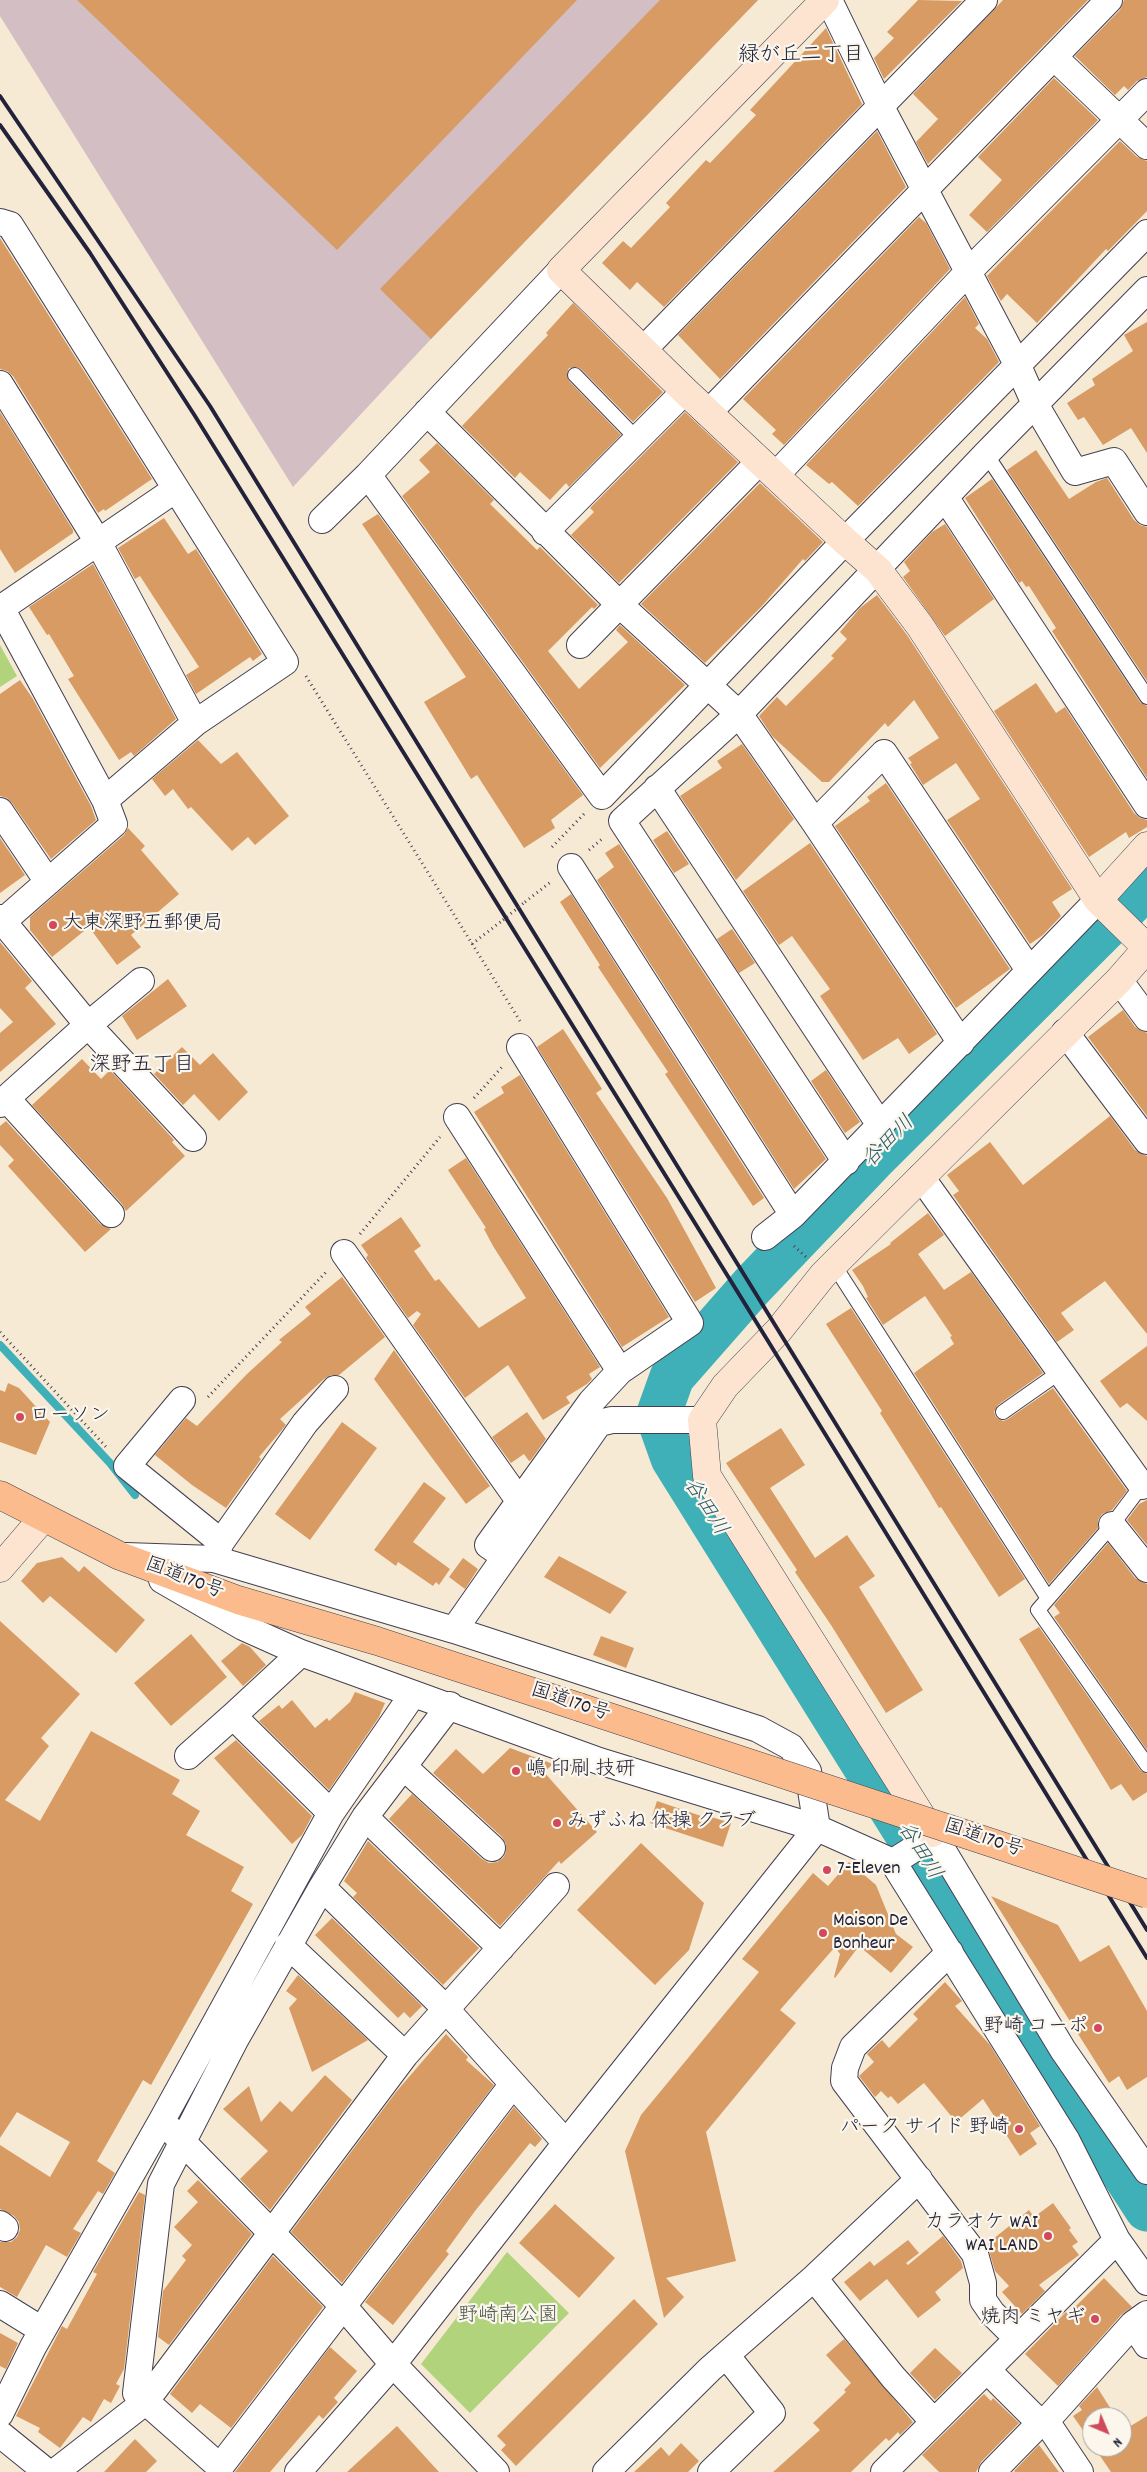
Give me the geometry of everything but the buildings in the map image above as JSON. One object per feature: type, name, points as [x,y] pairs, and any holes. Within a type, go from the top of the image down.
[{"type":"highway","name":"国道170号","points":[[0,1495],[120,1556],[238,1600],[377,1641],[1147,1894]]},
{"type":"street","points":[[322,520],[368,475],[561,270],[827,0],[881,107],[1018,366],[1035,404],[1075,472],[1114,461],[1147,512]]},
{"type":"street","points":[[644,349],[984,0]]},
{"type":"street","points":[[708,413],[1055,58],[1109,0]]},
{"type":"street","points":[[1055,58],[1147,146]]},
{"type":"street","points":[[580,645],[620,605],[767,469],[968,272],[1147,92]]},
{"type":"street","points":[[0,222],[10,225],[285,662],[196,723],[105,800]]},
{"type":"street","points":[[368,475],[602,796],[845,542],[1147,233]]},
{"type":"street","points":[[561,270],[767,469],[878,570],[926,634],[1098,900],[1147,948],[1119,980],[921,1177],[823,1263],[823,1275],[779,1330],[725,1386],[702,1420],[708,1476],[934,1836],[1063,2050],[1147,2171]]},
{"type":"street","points":[[846,1162],[622,821],[739,714],[878,570],[986,454],[1147,290]]},
{"type":"street","points":[[0,384],[98,542],[196,723]]},
{"type":"street","points":[[545,532],[685,391]]},
{"type":"street","points":[[427,412],[620,605],[739,714],[815,823],[961,1043]]},
{"type":"street","points":[[176,489],[0,608],[105,800],[114,824],[1,920],[88,1025],[193,1138]]},
{"type":"street","points":[[945,497],[1147,805]]},
{"type":"street","points":[[815,823],[884,753],[1029,970]]},
{"type":"street","points":[[657,788],[880,1125]]},
{"type":"street","points":[[0,811],[48,882]]},
{"type":"street","points":[[765,1237],[794,1215],[846,1162],[1098,900],[1147,846]]},
{"type":"street","points":[[571,867],[794,1215]]},
{"type":"street","points":[[1119,980],[1147,1018]]},
{"type":"street","points":[[111,1214],[3,1101],[88,1025],[141,981]]},
{"type":"street","points":[[1065,1032],[1147,1141]]},
{"type":"street","points":[[504,1556],[488,1545],[591,1402],[620,1371],[690,1323],[520,1047]]},
{"type":"street","points":[[457,1117],[620,1371]]},
{"type":"street","points":[[921,1177],[1060,1372],[1144,1483]]},
{"type":"street","points":[[344,1253],[520,1502]]},
{"type":"street","points":[[217,1550],[305,1423],[334,1388]]},
{"type":"street","points":[[182,1400],[127,1466],[217,1550]]},
{"type":"street","points":[[454,1630],[598,1423],[612,1420],[702,1420]]},
{"type":"street","points":[[0,1568],[43,1518]]},
{"type":"street","points":[[1112,1525],[1147,1569]]},
{"type":"street","points":[[120,1556],[217,1550],[454,1630],[758,1729],[792,1748],[808,1771],[817,1828],[393,2364],[298,2472]]},
{"type":"street","points":[[120,1556],[243,1627],[301,1653],[413,1694],[450,1705],[599,1761],[817,1828],[894,1862],[1067,2142],[1117,2240],[1147,2282]]},
{"type":"street","points":[[188,1756],[301,1653]]},
{"type":"street","points":[[0,2414],[42,2330],[161,2122],[331,1813],[413,1694]]},
{"type":"street","points":[[450,1705],[365,1817],[322,1887],[234,2040],[161,2184],[136,2393],[220,2467],[513,2084]]},
{"type":"street","points":[[233,1716],[331,1813]]},
{"type":"street","points":[[404,1767],[492,1848]]},
{"type":"street","points":[[365,1817],[501,1948]]},
{"type":"street","points":[[894,1862],[934,1836]]},
{"type":"street","points":[[55,2472],[145,2402],[405,2055],[556,1886]]},
{"type":"street","points":[[322,1887],[362,1924],[446,2010],[566,2143]]},
{"type":"street","points":[[288,1945],[405,2055]]},
{"type":"street","points":[[950,1952],[852,2047],[845,2068],[844,2081],[975,2254],[983,2283],[983,2300],[992,2313],[1017,2338]]},
{"type":"street","points":[[161,2122],[183,2141],[344,2307],[393,2364],[496,2472]]},
{"type":"street","points":[[606,2472],[726,2355],[814,2278],[918,2179]]},
{"type":"street","points":[[884,2472],[1117,2240]]},
{"type":"street","points":[[814,2278],[893,2377],[934,2422]]},
{"type":"street","points":[[0,2304],[42,2330]]},
{"type":"street","points":[[992,2472],[1142,2328]]},
{"type":"street","points":[[711,2472],[772,2413],[726,2355]]},
{"type":"street","points":[[987,2370],[1043,2422],[1080,2472]]},
{"type":"street","points":[[0,2434],[47,2472]]},
{"type":"lane","points":[[575,375],[637,439]]},
{"type":"lane","points":[[986,454],[1147,697]]},
{"type":"lane","points":[[823,1263],[1047,1597]]},
{"type":"lane","points":[[1003,1412],[1060,1372]]},
{"type":"lane","points":[[1144,1483],[1112,1525],[1047,1597],[1038,1610],[1147,1765]]},
{"type":"path","points":[[285,662],[299,664],[529,1034],[520,1047]]},
{"type":"path","points":[[571,867],[549,850],[602,796]]},
{"type":"path","points":[[472,944],[571,867],[622,821]]},
{"type":"path","points":[[791,1242],[823,1263]]},
{"type":"path","points":[[0,1332],[103,1446],[127,1466]]},
{"type":"shaded area","points":[[0,0],[758,0],[431,339],[293,487],[0,16]]},
{"type":"green space","points":[[0,645],[17,676],[0,687]]},
{"type":"green space","name":"野崎南公園","points":[[507,2252],[569,2313],[470,2413],[421,2364]]},
{"type":"waterway","name":"谷田川","points":[[1147,886],[875,1157],[752,1286],[672,1377],[658,1416],[673,1458],[992,1970],[1147,2209]]},
{"type":"waterway","points":[[0,1345],[110,1463],[135,1495]]},
{"type":"railway","points":[[0,96],[210,406],[1147,1930]]},
{"type":"railway","points":[[0,125],[90,253],[195,416],[768,1341],[1147,1958]]},
{"type":"place","name":"大東深野五郵便局","points":[[53,925]]},
{"type":"place","name":"ローソン","points":[[20,1417]]},
{"type":"place","name":"嶋 印刷 技研","points":[[516,1771]]},
{"type":"place","name":"みずふね 体操 クラブ","points":[[557,1823]]},
{"type":"place","name":"7-Eleven","points":[[827,1870]]},
{"type":"place","name":"Maison De Bonheur","points":[[823,1933]]},
{"type":"place","name":"野崎 コーポ","points":[[1098,2028]]},
{"type":"place","name":"パーク サイド 野崎","points":[[1019,2129]]},
{"type":"place","name":"カラオケ WAI WAI LAND","points":[[1048,2236]]},
{"type":"place","name":"焼肉 ミヤギ","points":[[1095,2319]]},
{"type":"district","name":"緑が丘二丁目","points":[[801,57]]},
{"type":"district","name":"深野五丁目","points":[[142,1067]]}]
